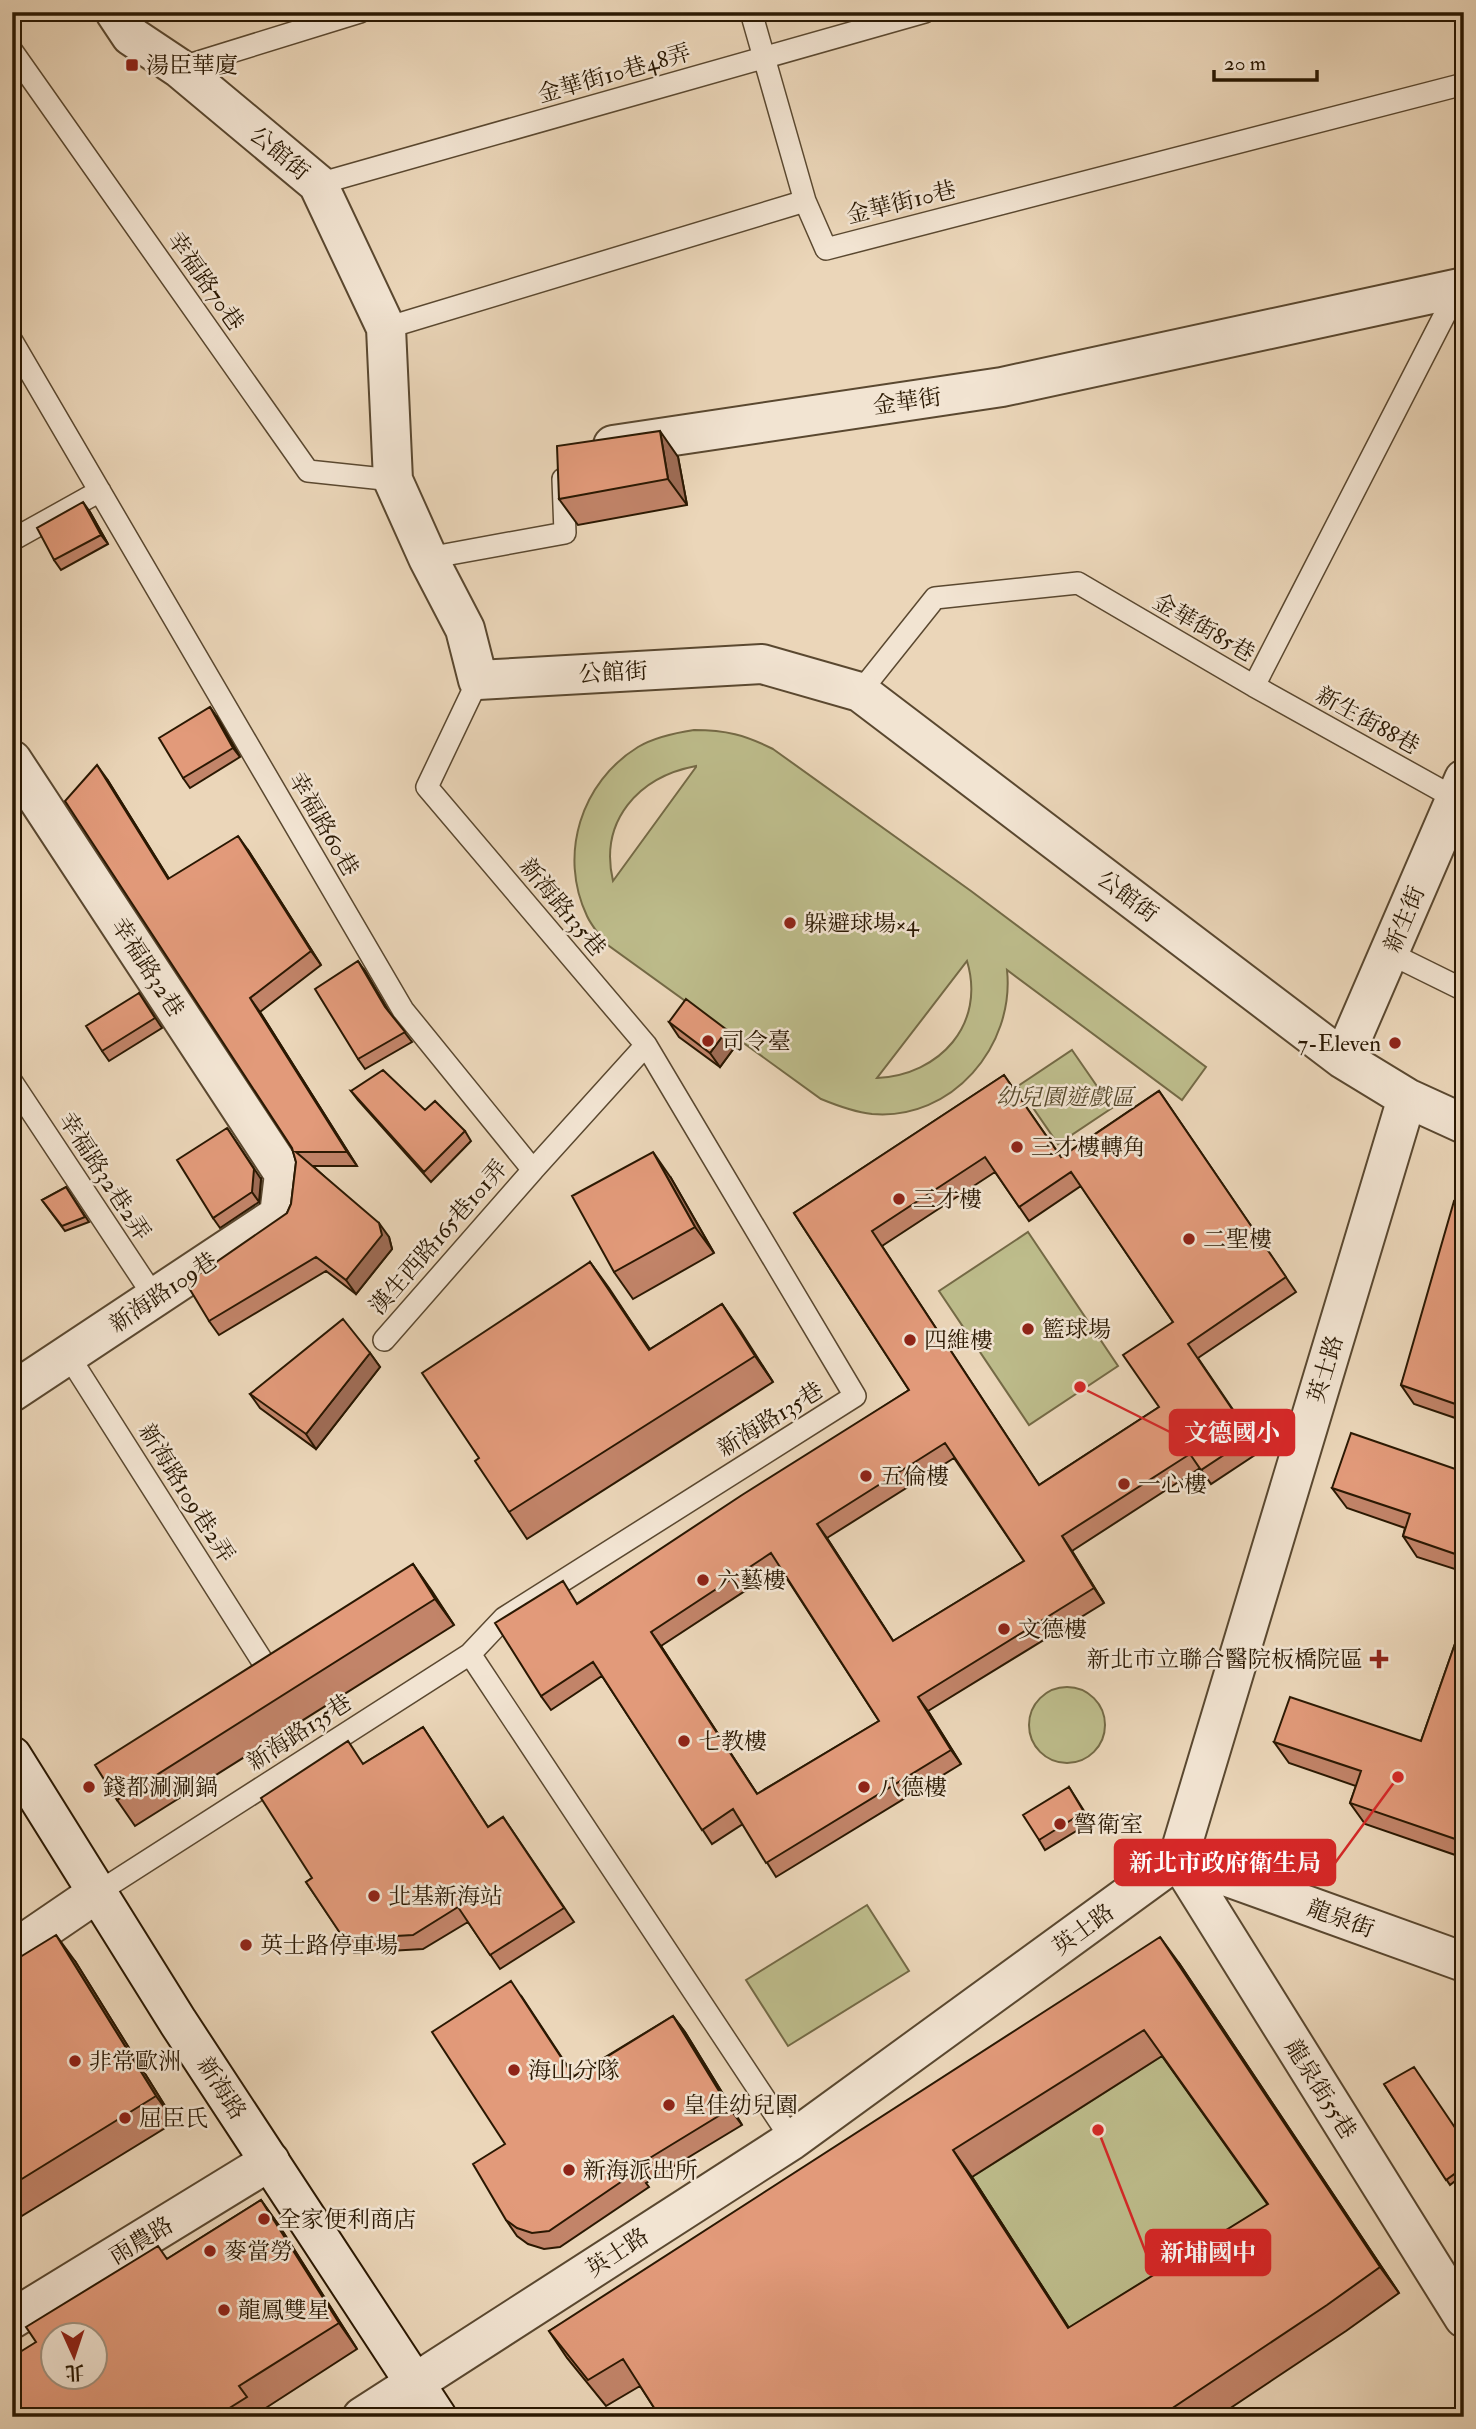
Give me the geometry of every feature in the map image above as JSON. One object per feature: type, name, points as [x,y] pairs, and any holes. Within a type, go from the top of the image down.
[{"type":"street","name":"公館街","points":[[115,12],[131,36],[179,68],[318,184],[386,328],[393,480],[428,558],[466,629],[478,680],[762,664],[860,692],[1343,1059],[1407,1098],[1464,1124]]},
{"type":"street","name":"金華街","points":[[562,452],[1002,387],[1461,288]]},
{"type":"street","name":"幸福路32巷","points":[[12,760],[284,1174]]},
{"type":"street","name":"新生街","points":[[1343,1059],[1461,794]]},
{"type":"street","name":"英士路","points":[[362,2417],[792,2140],[1178,1859],[1407,1098]]},
{"type":"street","name":"新海路109巷","points":[[17,1380],[68,1355],[279,1215],[284,1174]]},
{"type":"street","name":"新海路","points":[[12,1756],[97,1893],[437,2417]]},
{"type":"street","name":"龍泉街","points":[[1178,1859],[1464,1962]]},
{"type":"street","name":"龍泉街55巷","points":[[1178,1859],[1464,2318]]},
{"type":"street","points":[[12,1951],[97,1893]]},
{"type":"street","name":"雨農路","points":[[12,2319],[270,2161]]},
{"type":"lane","points":[[179,68],[360,12]]},
{"type":"lane","points":[[386,328],[804,201],[751,12]]},
{"type":"lane","name":"金華街10巷48弄","points":[[318,184],[925,12]]},
{"type":"lane","name":"幸福路70巷","points":[[12,51],[308,471],[393,480]]},
{"type":"lane","name":"金華街10巷","points":[[804,201],[826,249],[1464,84]]},
{"type":"lane","name":"金華街85巷","points":[[860,692],[935,598],[1079,583],[1254,687],[1461,288]]},
{"type":"lane","name":"幸福路60巷","points":[[12,341],[403,1010],[533,1170]]},
{"type":"lane","name":"金華街","points":[[428,558],[565,533],[562,452]]},
{"type":"lane","points":[[12,540],[100,491]]},
{"type":"lane","name":"新海路135巷","points":[[97,1893],[470,1654],[504,1618],[855,1396],[646,1045],[427,787],[478,680]]},
{"type":"lane","name":"新生街88巷","points":[[1254,687],[1461,794]]},
{"type":"lane","points":[[1389,953],[1464,990]]},
{"type":"lane","points":[[533,1170],[646,1045]]},
{"type":"lane","name":"幸福路32巷2弄","points":[[12,1082],[155,1298]]},
{"type":"lane","name":"漢生西路165巷101弄","points":[[384,1340],[533,1170]]},
{"type":"lane","name":"新海路109巷2弄","points":[[68,1355],[261,1659]]},
{"type":"lane","points":[[470,1654],[792,2140]]},
{"type":"green space","points":[[694,730],[726,732],[773,749],[971,891],[1206,1067],[1182,1100],[1007,970],[1007,998],[1001,1026],[989,1051],[973,1073],[952,1092],[928,1105],[901,1113],[865,1113],[821,1099],[605,943],[587,916],[579,893],[575,845],[589,800],[602,780],[618,762],[638,747],[658,738]],"holes":[[[696,767],[613,881],[610,859],[612,839],[618,821],[628,805],[641,791],[657,780]],[[967,961],[971,984],[970,1005],[953,1042],[938,1056],[920,1067],[900,1075],[877,1078]]]},
{"type":"green space","name":"幼兒園遊戲區","points":[[1072,1050],[1112,1108],[1058,1144],[1018,1086]]},
{"type":"green space","name":"籃球場","points":[[1028,1232],[1118,1366],[1029,1425],[939,1291]]},
{"type":"green space","points":[[1067,1687],[1082,1690],[1094,1698],[1102,1710],[1105,1725],[1102,1740],[1094,1752],[1082,1760],[1067,1763],[1052,1760],[1040,1752],[1032,1740],[1029,1725],[1032,1710],[1040,1698],[1052,1690]]},
{"type":"green space","points":[[867,1905],[909,1971],[788,2046],[746,1980]]},
{"type":"green space","points":[[1162,2056],[1285,2229],[1082,2348],[972,2177]]},
{"type":"building","points":[[660,431],[668,479],[559,499],[557,446]]},
{"type":"building","points":[[83,502],[101,535],[54,560],[37,528]]},
{"type":"building","points":[[210,707],[233,748],[183,778],[159,738]]},
{"type":"building","points":[[97,765],[168,879],[238,836],[311,951],[250,998],[347,1152],[296,1152],[379,1223],[382,1235],[346,1280],[316,1257],[209,1321],[186,1283],[287,1213],[291,1204],[296,1162],[292,1148],[65,801]]},
{"type":"building","points":[[358,961],[385,1007],[405,1032],[358,1059],[315,989]]},
{"type":"building","points":[[139,993],[155,1018],[102,1051],[86,1026]]},
{"type":"building","points":[[686,999],[727,1030],[710,1053],[669,1022]]},
{"type":"building","points":[[383,1070],[425,1110],[435,1101],[465,1131],[424,1172],[351,1091]]},
{"type":"building","points":[[1004,1075],[1061,1157],[1159,1091],[1286,1277],[1188,1344],[1251,1437],[1201,1470],[1190,1454],[1062,1536],[1094,1588],[918,1697],[951,1750],[766,1863],[733,1809],[702,1830],[593,1662],[541,1696],[495,1623],[563,1581],[577,1604],[742,1495],[909,1390],[794,1213]],"holes":[[[985,1157],[1019,1207],[1071,1172],[1173,1322],[1123,1355],[1159,1407],[1039,1485],[872,1231]],[[945,1443],[1024,1561],[893,1641],[817,1524]],[[771,1553],[879,1721],[757,1794],[651,1632]]]},
{"type":"building","points":[[227,1128],[254,1169],[252,1192],[213,1218],[177,1160]]},
{"type":"building","points":[[653,1152],[695,1227],[614,1272],[572,1196]]},
{"type":"building","points":[[66,1187],[85,1217],[62,1226],[42,1200]]},
{"type":"building","points":[[1454,1201],[1464,1205],[1464,1407],[1401,1385]]},
{"type":"building","points":[[590,1262],[649,1350],[722,1304],[755,1356],[509,1512],[475,1461],[479,1458],[422,1373]]},
{"type":"building","points":[[343,1319],[370,1353],[306,1434],[250,1394]]},
{"type":"building","points":[[1351,1433],[1464,1472],[1464,1557],[1403,1536],[1410,1514],[1332,1488]]},
{"type":"building","points":[[413,1564],[435,1599],[117,1800],[95,1765]]},
{"type":"building","points":[[1464,1618],[1464,1842],[1350,1803],[1361,1771],[1274,1742],[1290,1697],[1421,1741]]},
{"type":"building","points":[[423,1727],[488,1827],[503,1817],[564,1908],[490,1955],[458,1907],[413,1935],[344,1939],[306,1882],[312,1878],[261,1798],[348,1741],[363,1764]]},
{"type":"building","points":[[1069,1787],[1084,1812],[1039,1840],[1023,1815]]},
{"type":"building","name":"非常歐洲","points":[[56,1935],[156,2096],[12,2185],[12,1962]]},
{"type":"building","points":[[1160,1937],[1380,2267],[1159,2417],[660,2417],[623,2359],[588,2380],[549,2331]],"holes":[[[1144,2030],[1268,2204],[1068,2328],[953,2150]]]},
{"type":"building","points":[[511,1981],[574,2077],[673,2016],[730,2109],[635,2167],[637,2171],[549,2231],[532,2233],[517,2228],[506,2220],[473,2164],[505,2144],[432,2032]]},
{"type":"building","points":[[1414,2067],[1464,2141],[1464,2167],[1446,2180],[1384,2084]]},
{"type":"building","name":"龍鳳雙星","points":[[261,2200],[339,2323],[239,2386],[247,2397],[215,2417],[12,2417],[12,2357],[36,2342],[26,2327],[158,2246],[167,2259]]},
{"type":"place","name":"湯臣華廈","points":[[132,65]]},
{"type":"place","name":"躲避球場×4","points":[[790,923]]},
{"type":"place","name":"司令臺","points":[[708,1041]]},
{"type":"place","name":"7-Eleven","points":[[1395,1043]]},
{"type":"place","name":"三才樓轉角","points":[[1017,1147]]},
{"type":"place","name":"三才樓","points":[[899,1199]]},
{"type":"place","name":"二聖樓","points":[[1189,1239]]},
{"type":"place","name":"籃球場","points":[[1028,1329]]},
{"type":"place","name":"四維樓","points":[[910,1340]]},
{"type":"place","name":"文德國小","points":[[1080,1387]]},
{"type":"place","name":"五倫樓","points":[[866,1476]]},
{"type":"place","name":"一心樓","points":[[1124,1484]]},
{"type":"place","name":"六藝樓","points":[[703,1580]]},
{"type":"place","name":"文德樓","points":[[1004,1629]]},
{"type":"place","name":"新北市立聯合醫院板橋院區","points":[[1379,1659]]},
{"type":"place","name":"七教樓","points":[[684,1741]]},
{"type":"place","name":"新北市政府衛生局","points":[[1398,1777]]},
{"type":"place","name":"錢都涮涮鍋","points":[[89,1787]]},
{"type":"place","name":"八德樓","points":[[864,1787]]},
{"type":"place","name":"警衛室","points":[[1060,1824]]},
{"type":"place","name":"北基新海站","points":[[374,1896]]},
{"type":"place","name":"英士路停車場","points":[[246,1945]]},
{"type":"place","name":"非常歐洲","points":[[75,2061]]},
{"type":"place","name":"海山分隊","points":[[514,2070]]},
{"type":"place","name":"皇佳幼兒園","points":[[669,2105]]},
{"type":"place","name":"屈臣氏","points":[[125,2118]]},
{"type":"place","name":"新埔國中","points":[[1098,2130]]},
{"type":"place","name":"新海派出所","points":[[569,2170]]},
{"type":"place","name":"全家便利商店","points":[[264,2219]]},
{"type":"place","name":"麥當勞","points":[[210,2251]]},
{"type":"place","name":"龍鳳雙星","points":[[224,2310]]}]
